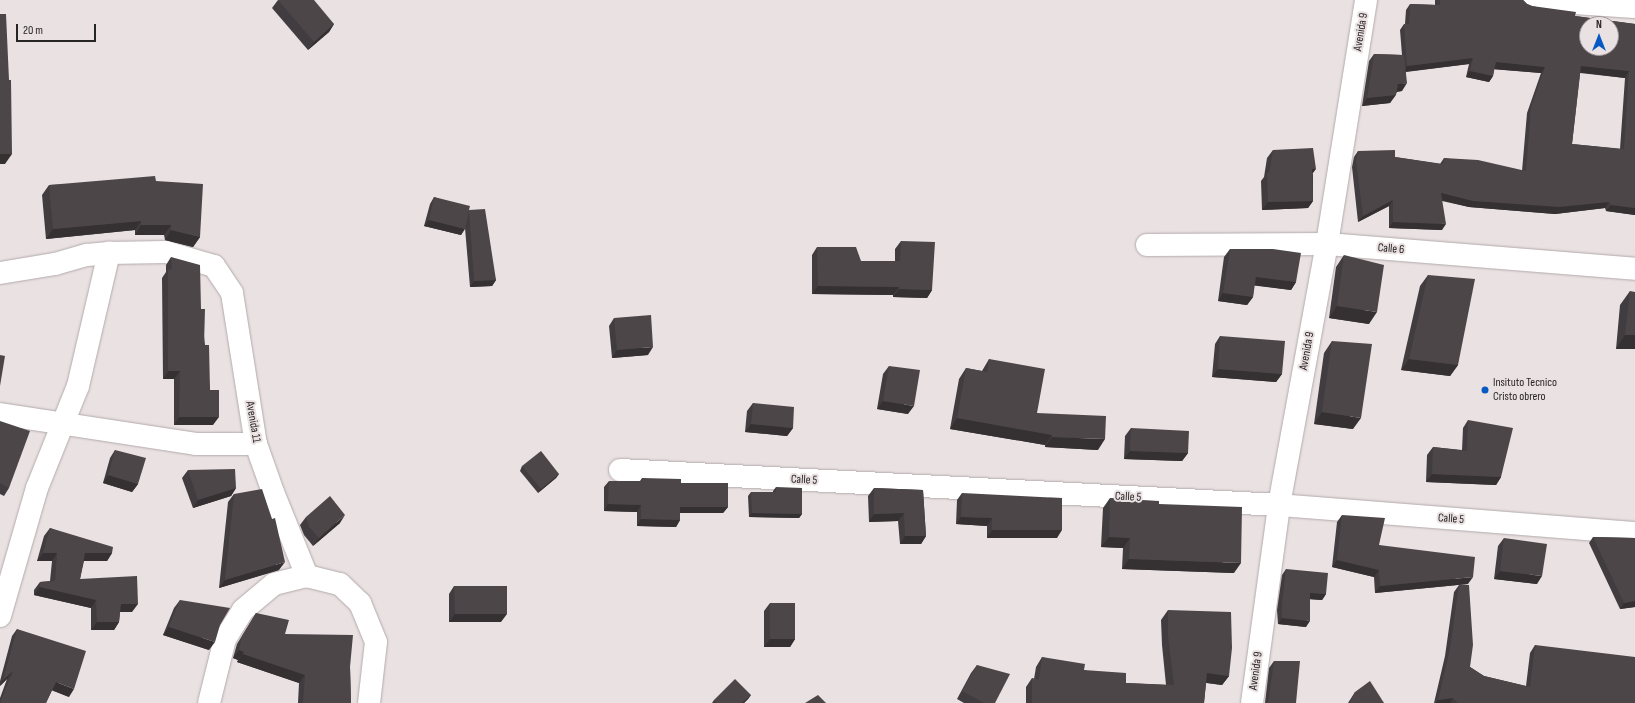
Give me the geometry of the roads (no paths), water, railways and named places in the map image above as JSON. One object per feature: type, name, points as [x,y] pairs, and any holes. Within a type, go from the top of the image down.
[{"type":"street","name":"Avenida 9","points":[[1252,703],[1279,505],[1327,244],[1366,0]]},
{"type":"street","points":[[1529,0],[1635,8]]},
{"type":"street","name":"Calle 6","points":[[1147,245],[1327,244],[1635,269]]},
{"type":"street","points":[[0,273],[55,264],[88,255],[109,252],[78,386],[37,488],[0,616]]},
{"type":"street","name":"Avenida 11","points":[[109,252],[166,252],[214,266],[232,293],[256,444],[273,492],[307,576]]},
{"type":"street","points":[[0,414],[196,444],[256,444]]},
{"type":"street","name":"Calle 5","points":[[620,470],[1279,505],[1635,533]]},
{"type":"street","points":[[209,703],[225,639],[243,610],[274,584],[307,576],[340,584],[360,603],[376,642],[369,703]]},
{"type":"place","name":"Insituto Tecnico Cristo obrero","points":[[1485,390]]}]
